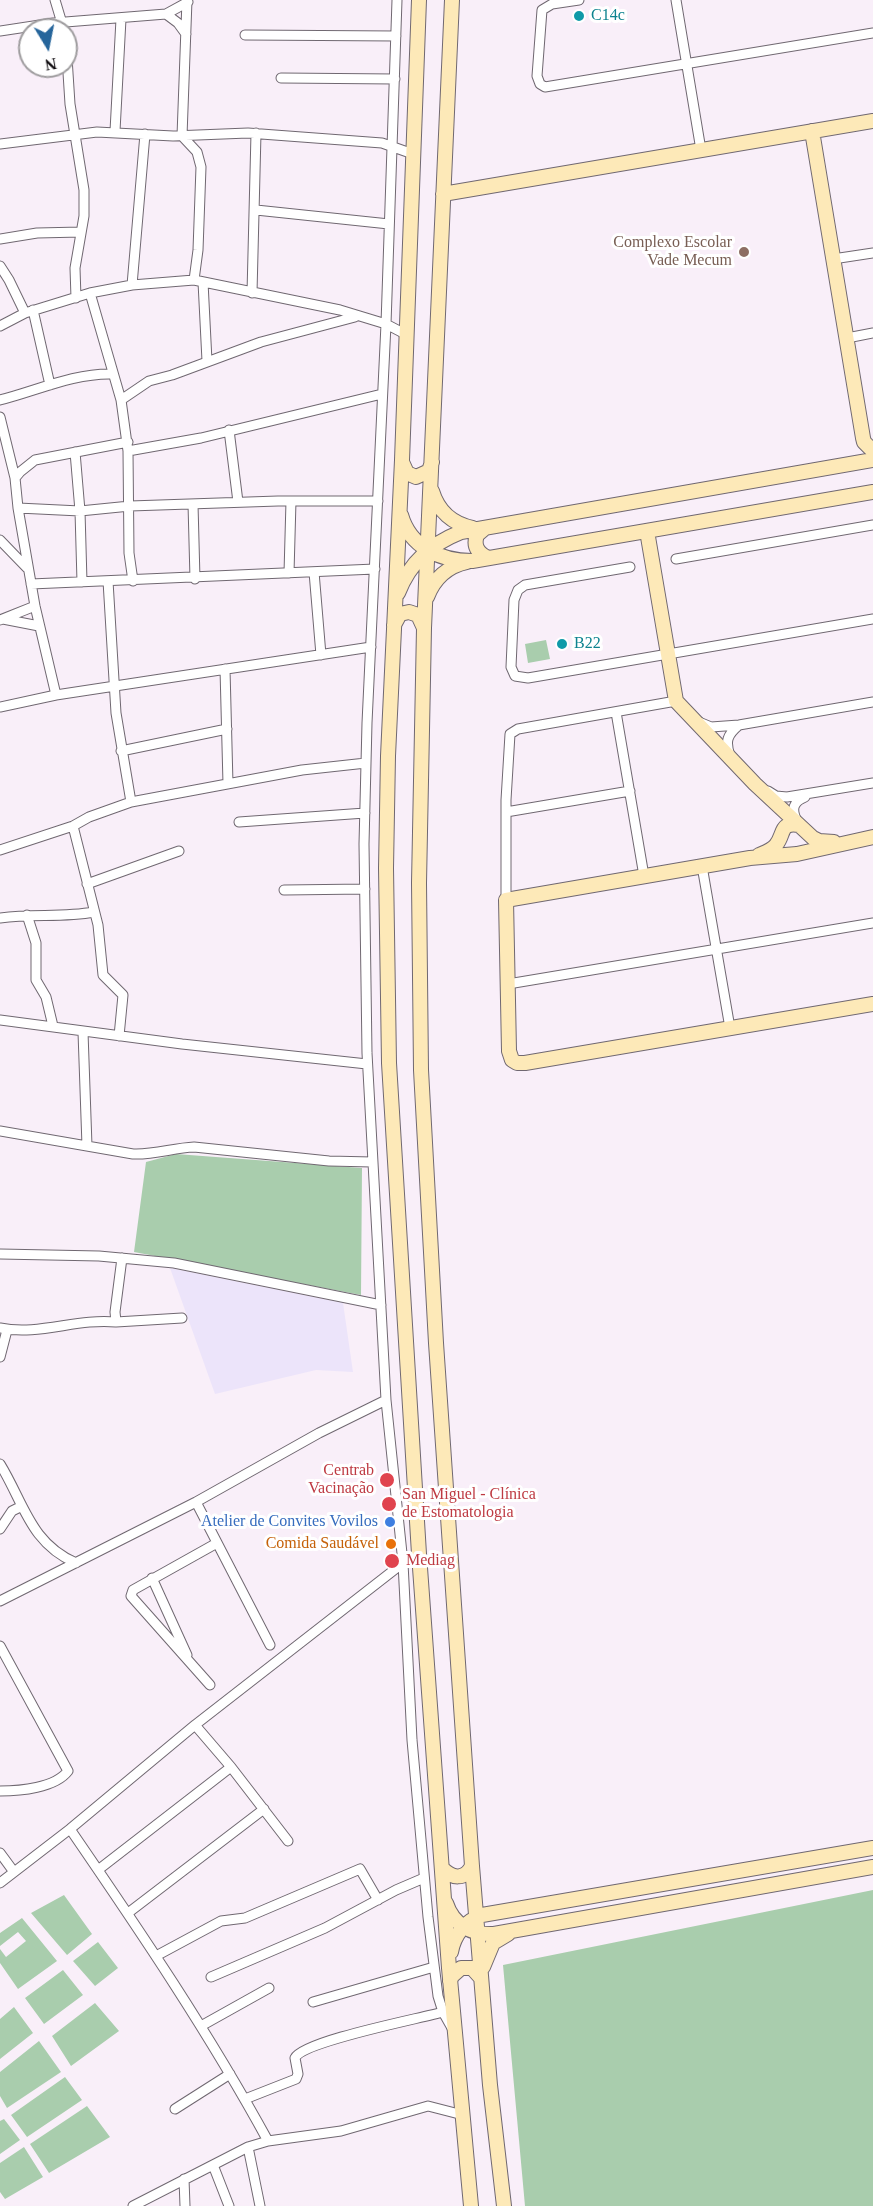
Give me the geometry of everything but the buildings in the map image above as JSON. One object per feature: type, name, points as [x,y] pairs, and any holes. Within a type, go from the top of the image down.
[{"type":"street","points":[[54,0],[60,18]]},
{"type":"street","points":[[397,0],[386,324],[366,763],[367,1064],[386,1400],[403,1563],[412,1740],[424,1878],[434,1967],[443,2012],[455,2032]]},
{"type":"street","points":[[419,0],[402,460],[393,627],[386,868],[389,1063],[419,1554],[450,1975],[471,2206]]},
{"type":"street","points":[[452,0],[424,628],[419,883],[422,1070],[436,1355],[477,1934],[504,2206]]},
{"type":"street","points":[[579,0],[552,4],[542,10],[537,76],[542,86],[555,87],[873,33]]},
{"type":"street","points":[[676,0],[701,150]]},
{"type":"street","points":[[78,23],[166,14],[188,1]]},
{"type":"street","points":[[188,1],[182,136],[197,152],[201,167],[199,281],[207,361]]},
{"type":"street","points":[[166,14],[178,22],[186,34]]},
{"type":"street","points":[[116,131],[121,19]]},
{"type":"street","points":[[0,31],[18,30]]},
{"type":"street","points":[[245,35],[396,36]]},
{"type":"street","points":[[68,78],[70,104],[84,190],[84,216],[75,268],[76,298]]},
{"type":"street","points":[[281,78],[395,79]]},
{"type":"street","points":[[443,194],[873,121]]},
{"type":"street","points":[[0,144],[116,131],[182,136],[256,133],[382,144],[413,154]]},
{"type":"street","points":[[812,131],[847,338],[868,437],[858,455],[847,464]]},
{"type":"street","points":[[252,293],[256,210],[256,133]]},
{"type":"street","points":[[132,285],[145,134]]},
{"type":"street","points":[[197,152],[207,135]]},
{"type":"street","points":[[256,210],[389,224]]},
{"type":"street","points":[[0,239],[37,233],[81,232]]},
{"type":"street","points":[[833,260],[873,253]]},
{"type":"street","points":[[0,266],[29,312],[50,385]]},
{"type":"street","points":[[0,326],[29,312],[90,293],[132,285],[199,281],[340,310],[386,324],[407,334]]},
{"type":"street","points":[[90,293],[121,400],[128,447],[129,553],[132,581]]},
{"type":"street","points":[[121,400],[149,381],[172,375],[261,342],[357,316]]},
{"type":"street","points":[[847,338],[873,333]]},
{"type":"street","points":[[0,400],[97,374],[112,374]]},
{"type":"street","points":[[15,478],[35,460],[75,452],[201,438],[382,394]]},
{"type":"street","points":[[0,417],[15,478],[27,568],[56,695]]},
{"type":"street","points":[[229,430],[238,502]]},
{"type":"street","points":[[75,452],[82,582]]},
{"type":"street","points":[[402,460],[407,473],[416,477],[429,471],[432,461]]},
{"type":"street","points":[[393,627],[397,597],[411,568],[428,551],[446,538],[461,532],[873,460]]},
{"type":"street","points":[[431,485],[436,501],[452,520],[467,527],[484,529]]},
{"type":"street","points":[[425,608],[430,591],[441,576],[456,565],[873,492]]},
{"type":"street","points":[[289,573],[291,501]]},
{"type":"street","points":[[18,508],[80,512],[130,506],[238,502],[378,501]]},
{"type":"street","points":[[193,504],[195,579]]},
{"type":"street","points":[[399,509],[410,533],[428,551],[450,559],[472,561]]},
{"type":"street","points":[[676,559],[873,525]]},
{"type":"street","points":[[484,529],[477,535],[475,544],[479,553],[488,558]]},
{"type":"street","points":[[647,531],[676,700],[755,784],[819,841],[852,841]]},
{"type":"street","points":[[0,540],[27,568]]},
{"type":"street","points":[[630,567],[520,587],[514,600],[512,670],[517,677],[528,678],[873,619]]},
{"type":"street","points":[[31,584],[195,579],[375,569]]},
{"type":"street","points":[[314,572],[321,655]]},
{"type":"street","points":[[108,580],[111,658],[121,751],[131,802]]},
{"type":"street","points":[[1,620],[35,606]]},
{"type":"street","points":[[393,627],[396,618],[404,612],[409,612],[418,615],[424,628]]},
{"type":"street","points":[[1,620],[39,626]]},
{"type":"street","points":[[0,707],[56,695],[371,647]]},
{"type":"street","points":[[225,669],[228,784]]},
{"type":"street","points":[[676,700],[513,731],[508,738],[506,900],[510,1058],[517,1063],[873,1004]]},
{"type":"street","points":[[692,718],[711,727],[739,725],[873,702]]},
{"type":"street","points":[[616,712],[644,876]]},
{"type":"street","points":[[731,758],[727,738],[730,732],[739,725]]},
{"type":"street","points":[[121,751],[227,729]]},
{"type":"street","points":[[0,850],[73,826],[89,817],[131,802],[302,770],[366,763]]},
{"type":"street","points":[[755,784],[776,796],[813,794],[873,783]]},
{"type":"street","points":[[755,784],[780,817],[782,848],[797,853]]},
{"type":"street","points":[[506,812],[630,791]]},
{"type":"street","points":[[797,853],[808,846],[803,828],[793,813],[794,804],[813,794]]},
{"type":"street","points":[[239,822],[365,813]]},
{"type":"street","points":[[750,858],[771,849],[791,824],[803,828]]},
{"type":"street","points":[[73,826],[100,934],[103,975],[123,995],[119,1036]]},
{"type":"street","points":[[506,900],[750,858],[797,853],[873,837]]},
{"type":"street","points":[[87,885],[179,851]]},
{"type":"street","points":[[702,866],[729,1028]]},
{"type":"street","points":[[284,890],[365,889]]},
{"type":"street","points":[[0,918],[27,915],[55,917],[94,912]]},
{"type":"street","points":[[27,915],[36,943],[36,980],[46,997],[53,1026]]},
{"type":"street","points":[[508,984],[873,922]]},
{"type":"street","points":[[0,1020],[83,1032],[367,1064]]},
{"type":"street","points":[[83,1032],[87,1146]]},
{"type":"street","points":[[0,1131],[133,1154],[147,1155],[174,1148],[194,1147],[329,1161],[372,1162]]},
{"type":"street","points":[[0,1254],[122,1258],[174,1263],[381,1305]]},
{"type":"street","points":[[116,1322],[122,1258]]},
{"type":"street","points":[[0,1357],[4,1329],[26,1330],[95,1321],[182,1318]]},
{"type":"street","points":[[0,1601],[196,1502],[319,1433],[386,1400]]},
{"type":"street","points":[[0,1464],[28,1521],[60,1556],[76,1563]]},
{"type":"street","points":[[196,1502],[270,1645]]},
{"type":"street","points":[[0,1530],[12,1512],[22,1506]]},
{"type":"street","points":[[210,1685],[131,1596],[133,1590],[152,1578],[217,1543]]},
{"type":"street","points":[[0,1883],[70,1829],[195,1725],[403,1563],[419,1554]]},
{"type":"street","points":[[152,1578],[192,1664]]},
{"type":"street","points":[[0,1646],[68,1771],[64,1776],[44,1785],[26,1790],[0,1791]]},
{"type":"street","points":[[195,1725],[231,1767],[288,1842]]},
{"type":"street","points":[[98,1870],[231,1767]]},
{"type":"street","points":[[128,1913],[264,1809]]},
{"type":"street","points":[[70,1829],[201,2026],[268,2141]]},
{"type":"street","points":[[450,1975],[454,1939],[463,1927],[476,1917],[873,1848]]},
{"type":"street","points":[[0,1853],[14,1872]]},
{"type":"street","points":[[444,1895],[451,1913],[463,1927],[477,1934],[494,1934],[873,1867]]},
{"type":"street","points":[[156,1956],[221,1921],[244,1918],[360,1869],[378,1900]]},
{"type":"street","points":[[442,1869],[448,1875],[458,1877],[473,1872]]},
{"type":"street","points":[[473,1872],[478,1896],[489,1906],[516,1910]]},
{"type":"street","points":[[211,1977],[325,1928],[424,1878]]},
{"type":"street","points":[[481,1978],[485,1957],[493,1943],[519,1930]]},
{"type":"street","points":[[313,2002],[434,1967]]},
{"type":"street","points":[[450,1975],[452,1976],[461,1968],[472,1968],[481,1978]]},
{"type":"street","points":[[201,2026],[269,1988]]},
{"type":"street","points":[[245,2099],[296,2079],[298,2074],[295,2058],[299,2052],[331,2041],[443,2012]]},
{"type":"street","points":[[175,2109],[230,2074]]},
{"type":"street","points":[[133,2206],[248,2147],[268,2141],[341,2131],[428,2106],[464,2115]]},
{"type":"street","points":[[248,2147],[260,2206]]},
{"type":"street","points":[[213,2164],[229,2206]]},
{"type":"street","points":[[184,2179],[185,2206]]},
{"type":"shaded area","points":[[170,1268],[343,1303],[353,1372],[316,1370],[215,1394]]},
{"type":"green space","points":[[546,640],[550,659],[528,663],[525,644]]},
{"type":"green space","points":[[176,1154],[362,1168],[361,1295],[134,1252],[146,1162]]},
{"type":"green space","points":[[873,1890],[873,2206],[525,2206],[503,1965]]},
{"type":"green space","points":[[64,1895],[92,1934],[67,1955],[31,1913]]},
{"type":"green space","points":[[22,1918],[57,1961],[18,1989],[0,1963],[0,1949],[6,1957],[26,1941],[18,1932],[0,1946],[0,1933]]},
{"type":"green space","points":[[98,1942],[118,1968],[95,1986],[73,1961]]},
{"type":"green space","points":[[63,1970],[83,1995],[44,2024],[25,1998]]},
{"type":"green space","points":[[95,2003],[119,2031],[71,2066],[52,2036]]},
{"type":"green space","points":[[14,2007],[33,2033],[0,2059],[0,2019]]},
{"type":"green space","points":[[39,2041],[61,2072],[7,2108],[0,2096],[0,2072]]},
{"type":"green space","points":[[65,2077],[82,2100],[27,2137],[11,2115]]},
{"type":"green space","points":[[87,2106],[110,2137],[49,2173],[30,2144]]},
{"type":"green space","points":[[4,2119],[20,2140],[0,2154],[0,2121]]},
{"type":"green space","points":[[24,2147],[43,2177],[5,2199],[0,2192],[0,2163]]},
{"type":"place","name":"C14c","points":[[579,16]]},
{"type":"place","name":"Complexo Escolar Vade Mecum","points":[[744,252]]},
{"type":"place","name":"B22","points":[[562,644]]},
{"type":"place","name":"Centrab Vacinação","points":[[387,1480]]},
{"type":"place","name":"San Miguel - Clínica de Estomatologia","points":[[389,1504]]},
{"type":"place","name":"Atelier de Convites Vovilos","points":[[390,1522]]},
{"type":"place","name":"Comida Saudável","points":[[391,1544]]},
{"type":"place","name":"Mediag","points":[[392,1561]]}]
